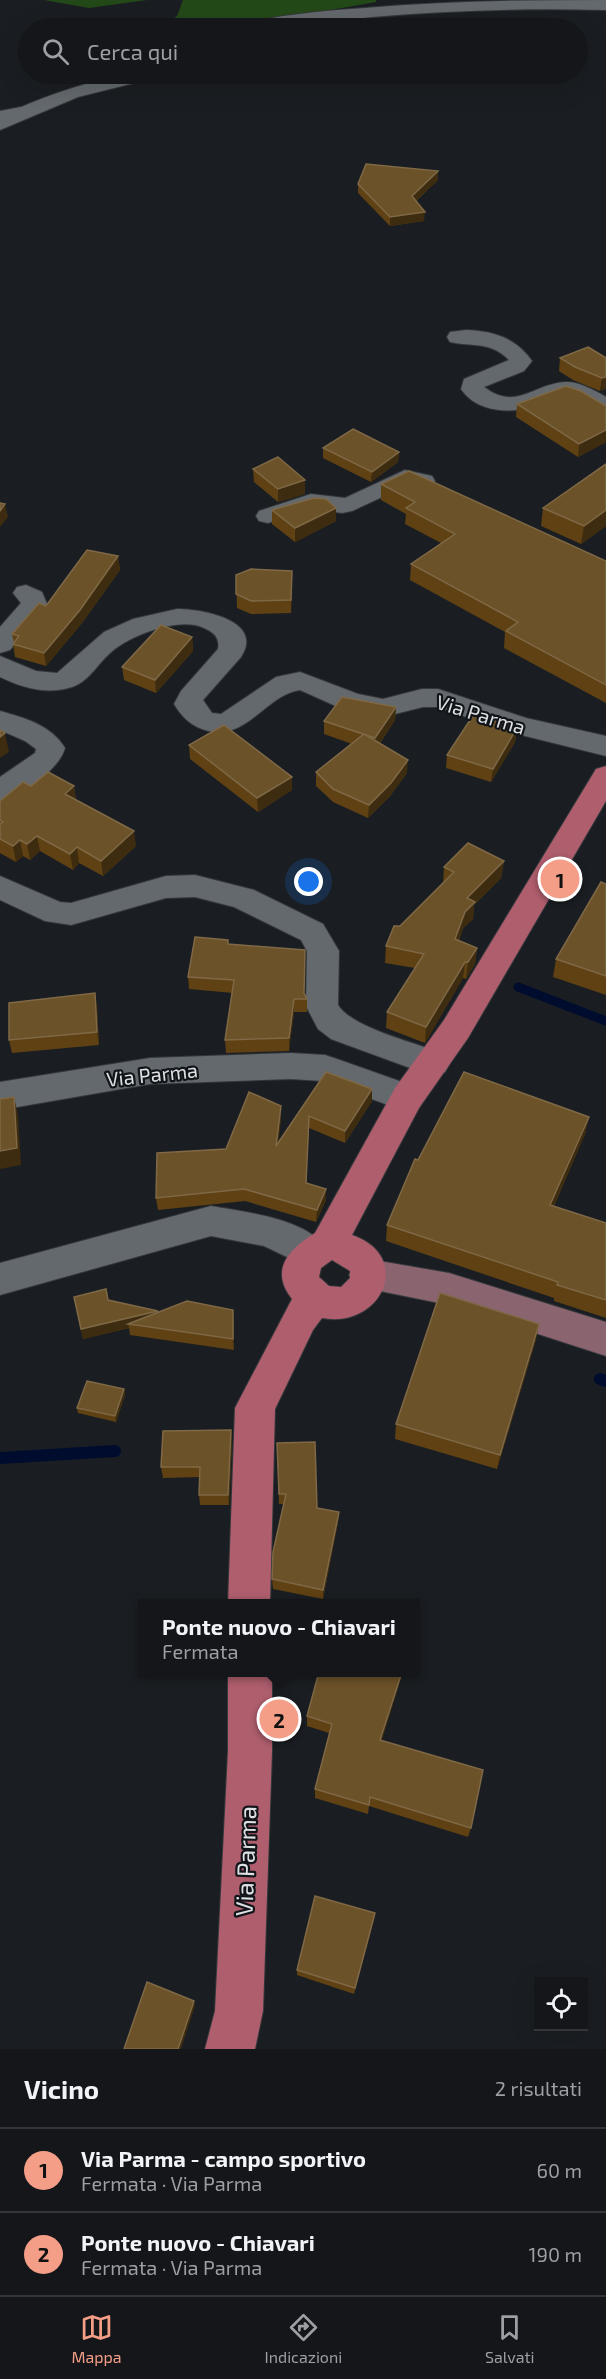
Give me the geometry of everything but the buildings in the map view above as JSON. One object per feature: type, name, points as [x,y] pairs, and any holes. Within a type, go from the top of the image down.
[{"type":"main road","points":[[319,1248],[343,1245],[356,1252],[365,1262],[368,1275],[365,1287],[356,1298],[343,1304],[327,1304],[314,1299],[303,1289],[298,1276],[301,1262],[319,1248],[407,1098],[456,1029],[606,776]]},
{"type":"main road","points":[[368,1275],[449,1289],[606,1339]]},
{"type":"main road","points":[[249,1599],[255,1408],[280,1353],[314,1299]]},
{"type":"main road","name":"Via Parma","points":[[230,2049],[239,2011],[249,1771],[250,1677]]},
{"type":"street","points":[[309,18],[405,9],[529,3],[606,5]]},
{"type":"street","points":[[0,124],[21,113],[107,84]]},
{"type":"street","points":[[0,117],[21,113]]},
{"type":"street","points":[[458,337],[489,337],[518,355],[520,361],[516,366],[472,384],[472,389],[485,400],[499,405],[517,405],[558,390],[570,389],[606,407]]},
{"type":"street","points":[[268,516],[311,501],[342,506],[352,504],[405,477],[443,490]]},
{"type":"street","points":[[0,644],[34,604],[33,598],[26,592]]},
{"type":"street","name":"Via Parma","points":[[0,665],[28,677],[62,681],[72,676],[104,644],[119,634],[174,617],[192,615],[212,620],[232,636],[231,651],[191,697],[188,704],[195,715],[210,722],[224,723],[240,718],[270,692],[285,683],[298,681],[350,700],[392,710],[418,699],[451,701],[526,728],[606,746]]},
{"type":"street","points":[[0,720],[47,741],[51,748],[48,758],[0,791]]},
{"type":"street","points":[[0,887],[56,913],[71,914],[166,887],[195,886],[243,898],[312,932],[323,951],[322,1006],[330,1020],[343,1030],[433,1063]]},
{"type":"street","name":"Via Parma","points":[[0,1096],[150,1071],[291,1066],[325,1068],[407,1098]]},
{"type":"street","points":[[0,1280],[211,1221],[264,1231],[319,1248]]},
{"type":"green space","points":[[44,0],[147,0],[89,8]]},
{"type":"green space","points":[[183,0],[376,0],[376,2],[286,18],[174,18]]},
{"type":"waterway","points":[[518,987],[606,1021]]},
{"type":"waterway","points":[[600,1379],[606,1381]]},
{"type":"waterway","points":[[0,1458],[115,1451]]},
{"type":"place","name":"Via Parma - campo sportivo","points":[[560,879]]},
{"type":"place","name":"Ponte nuovo - Chiavari","points":[[279,1719]]}]
